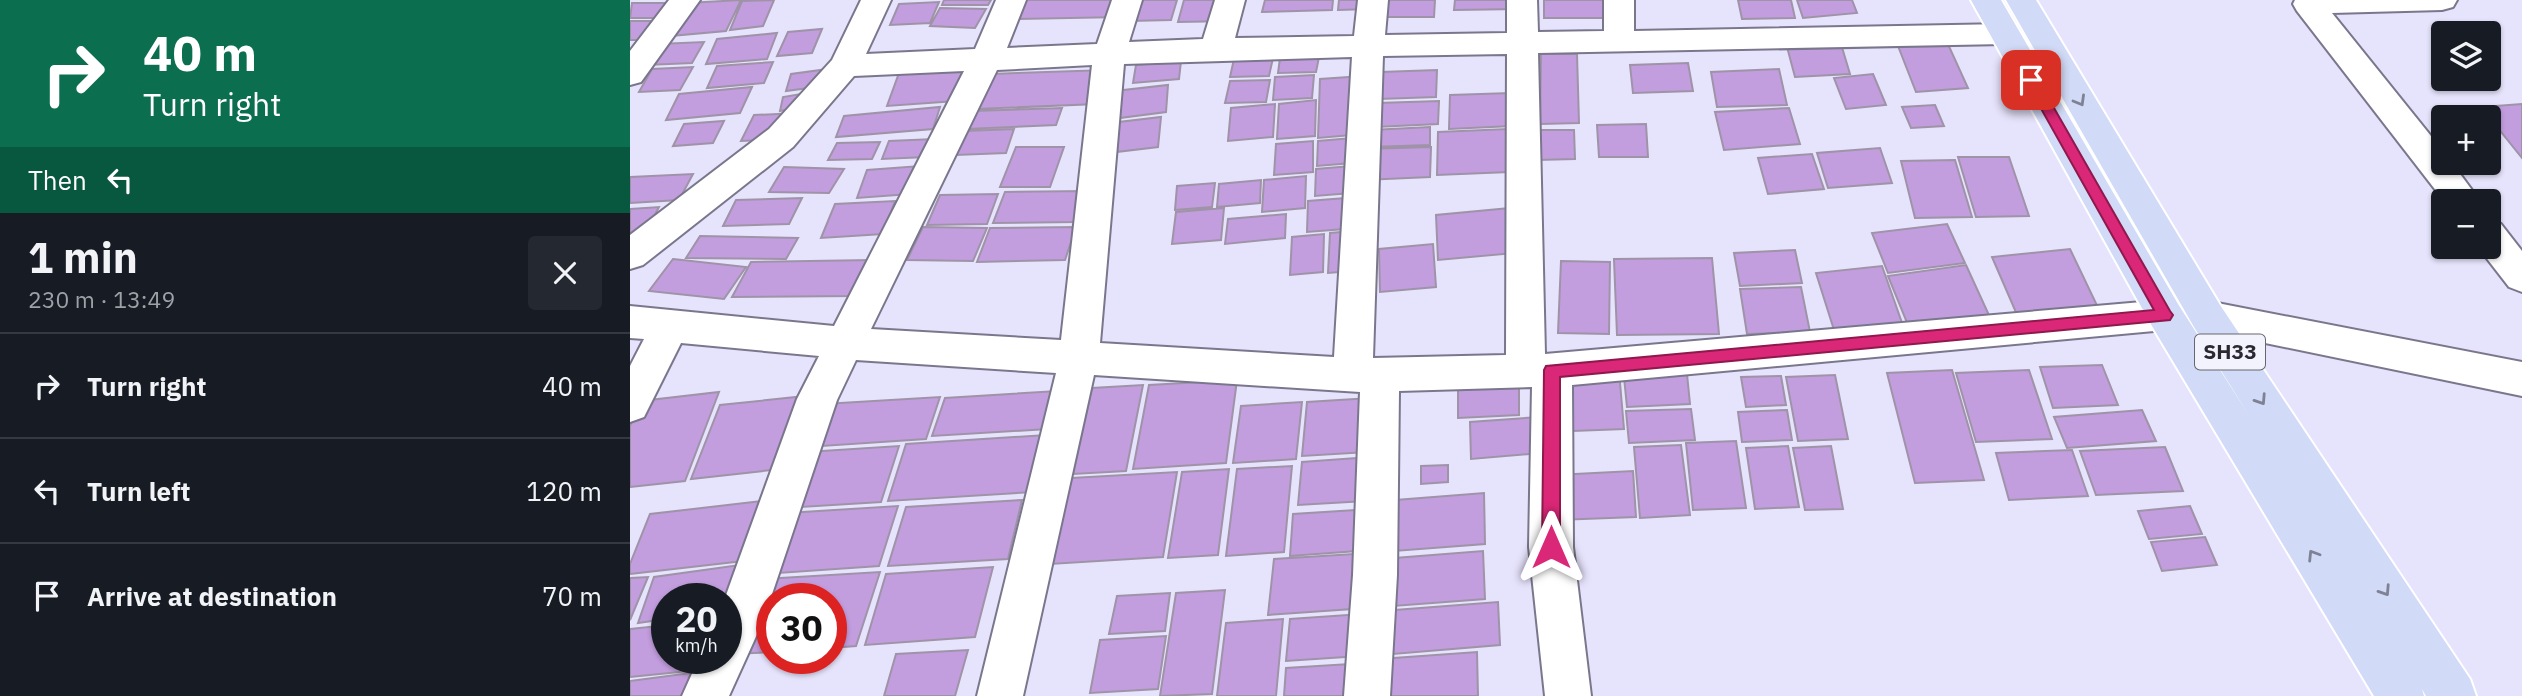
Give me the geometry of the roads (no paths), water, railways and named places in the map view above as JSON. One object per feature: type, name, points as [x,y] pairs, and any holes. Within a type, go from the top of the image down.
[{"type":"main road","name":"SH33","points":[[1986,0],[2013,17],[2453,696]]},
{"type":"main road","name":"SH33","points":[[2013,17],[2165,315],[2401,696]]},
{"type":"street","points":[[630,74],[685,0]]},
{"type":"street","points":[[630,255],[781,138],[845,66],[876,0]]},
{"type":"street","points":[[742,615],[810,417],[985,61],[1011,0]]},
{"type":"street","points":[[1000,696],[1079,356],[1110,56],[1127,0]]},
{"type":"street","points":[[1216,49],[1230,0]]},
{"type":"street","points":[[1367,696],[1375,575],[1367,374],[1368,47],[1373,0]]},
{"type":"street","points":[[1522,0],[1539,371],[1551,547],[1568,696]]},
{"type":"street","points":[[1619,0],[1619,43]]},
{"type":"street","points":[[2306,2],[2442,0]]},
{"type":"street","points":[[2306,2],[2454,189]]},
{"type":"street","points":[[845,66],[1110,56],[1216,49],[1619,43],[2013,17]]},
{"type":"street","points":[[2501,250],[2522,277]]},
{"type":"street","points":[[630,322],[846,343],[1367,374],[1539,371],[2165,315],[2207,316],[2522,379]]},
{"type":"street","points":[[630,405],[670,326]]},
{"type":"street","points":[[705,696],[715,674]]}]
